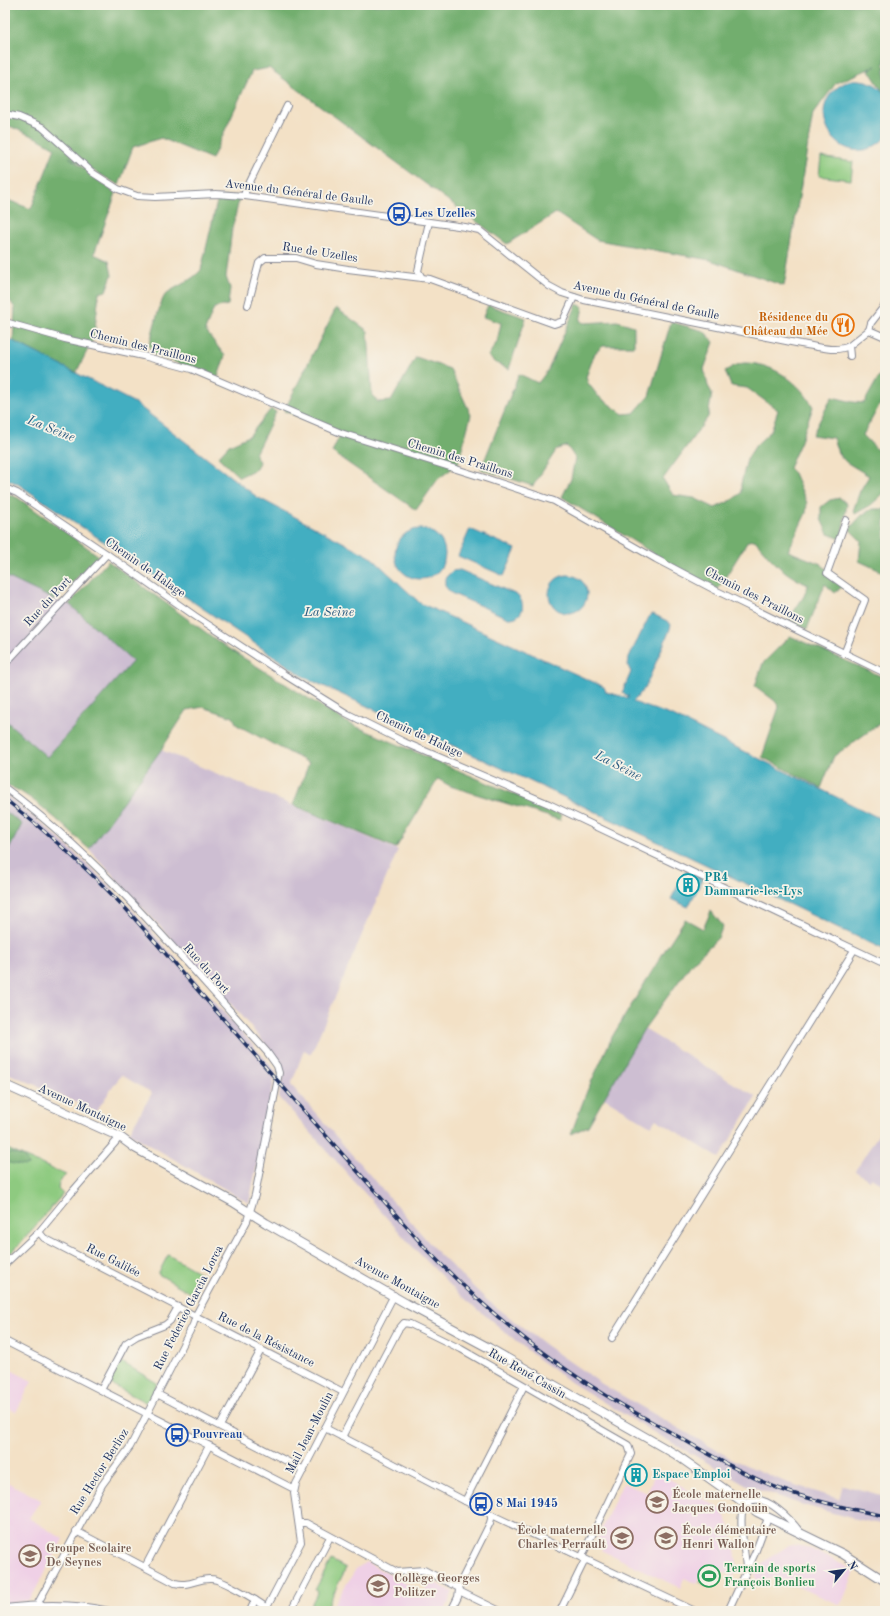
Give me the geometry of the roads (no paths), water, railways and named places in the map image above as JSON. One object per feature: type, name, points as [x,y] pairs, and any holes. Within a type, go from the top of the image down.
[{"type":"main road","name":"Avenue Montaigne","points":[[5,1086],[120,1137],[135,1148],[675,1454],[768,1518],[842,1554],[885,1581]]},
{"type":"street","points":[[245,196],[245,192],[287,106]]},
{"type":"street","name":"Avenue du Général de Gaulle","points":[[5,114],[20,117],[42,127],[93,173],[118,189],[137,196],[155,197],[216,194],[245,196],[465,227],[479,230],[549,286],[574,297],[801,344],[831,349],[849,346]]},
{"type":"street","points":[[422,278],[418,271],[429,222]]},
{"type":"street","name":"Rue de Uzelles","points":[[248,305],[259,263],[265,258],[296,258],[316,264],[422,278],[554,324],[563,321],[574,297]]},
{"type":"street","points":[[850,356],[849,346],[869,330],[872,323],[885,305]]},
{"type":"street","name":"Chemin des Praillons","points":[[5,322],[65,339],[143,356],[191,369],[342,433],[554,501],[656,559],[844,654],[885,673]]},
{"type":"street","points":[[869,330],[884,335]]},
{"type":"street","name":"Chemin de Halage","points":[[5,488],[17,493],[195,616],[346,713],[406,743],[549,804],[885,964]]},
{"type":"street","points":[[844,654],[865,600],[827,573],[846,520]]},
{"type":"street","name":"Rue du Port","points":[[5,664],[107,554]]},
{"type":"street","name":"Rue du Port","points":[[5,788],[52,826],[105,876],[171,945],[267,1052],[277,1066],[279,1073],[277,1085],[250,1213]]},
{"type":"street","points":[[612,1338],[854,950]]},
{"type":"street","points":[[5,1264],[39,1232],[120,1137]]},
{"type":"street","name":"Rue Federico Garcia Lorca","points":[[147,1414],[250,1213]]},
{"type":"street","name":"Rue Galilée","points":[[39,1232],[44,1238],[178,1307]]},
{"type":"street","name":"Mail Jean-Moulin","points":[[268,1610],[301,1542],[294,1489],[394,1295]]},
{"type":"street","points":[[101,1390],[126,1343],[137,1336],[165,1325],[170,1321],[178,1307]]},
{"type":"street","name":"Rue de la Résistance","points":[[178,1307],[343,1392]]},
{"type":"street","name":"Rue René Cassin","points":[[342,1437],[398,1330],[404,1323],[410,1324],[461,1349],[628,1445],[631,1454],[583,1554],[583,1558]]},
{"type":"street","points":[[5,1342],[294,1489]]},
{"type":"street","points":[[220,1426],[261,1350]]},
{"type":"street","points":[[465,1501],[524,1386]]},
{"type":"street","points":[[157,1394],[304,1470]]},
{"type":"street","name":"Rue Hector Berlioz","points":[[37,1605],[102,1484],[130,1447],[147,1414]]},
{"type":"street","points":[[325,1428],[492,1515],[695,1611]]},
{"type":"street","points":[[145,1567],[209,1446]]},
{"type":"street","points":[[746,1570],[746,1557],[741,1518],[742,1511],[746,1504],[754,1499],[768,1504],[789,1518],[801,1534]]},
{"type":"street","points":[[451,1611],[458,1597],[460,1583],[490,1523],[492,1515]]},
{"type":"street","points":[[728,1611],[768,1518]]},
{"type":"street","points":[[299,1523],[306,1523],[397,1572],[424,1570],[459,1588],[461,1592],[500,1611]]},
{"type":"street","points":[[300,1533],[306,1529],[313,1528]]},
{"type":"street","points":[[76,1531],[174,1583],[182,1585],[210,1578],[219,1580],[255,1600],[268,1610]]},
{"type":"street","points":[[291,1611],[330,1537]]},
{"type":"street","points":[[560,1611],[584,1562],[583,1558]]},
{"type":"street","points":[[250,1611],[255,1600]]},
{"type":"street","points":[[5,1608],[37,1605],[64,1605],[109,1611]]},
{"type":"water","points":[[852,80],[861,80],[874,84],[881,90],[885,97],[885,138],[868,149],[853,150],[839,144],[830,133],[824,118],[826,104],[834,90]]},
{"type":"water","name":"La Seine","points":[[5,339],[13,341],[135,403],[257,497],[371,557],[420,603],[604,687],[606,692],[628,698],[629,696],[622,693],[631,672],[628,666],[629,657],[650,615],[653,614],[669,622],[671,625],[669,632],[645,688],[633,702],[673,716],[885,821],[885,950],[549,790],[306,678],[18,484],[5,478]]},
{"type":"water","points":[[420,529],[430,531],[438,536],[443,544],[445,554],[443,564],[438,572],[430,577],[420,579],[410,577],[402,572],[397,564],[395,554],[397,544],[402,536],[410,531]]},
{"type":"water","points":[[470,529],[516,549],[504,576],[458,556]]},
{"type":"water","points":[[460,570],[517,595],[523,606],[520,614],[513,618],[508,618],[451,593],[445,586],[445,578],[452,571]]},
{"type":"water","points":[[564,575],[572,575],[582,580],[586,587],[586,601],[582,608],[572,613],[564,613],[554,608],[552,605],[549,598],[549,590],[554,580],[557,578]]},
{"type":"water","name":"PR4 Dammarie-les-Lys","points":[[686,870],[703,879],[688,907],[671,899]]},
{"type":"railway","points":[[5,799],[67,852],[126,909],[428,1251],[473,1295],[504,1322],[536,1348],[611,1399],[738,1470],[780,1489],[845,1508],[885,1516]]},
{"type":"place","name":"Les Uzelles","points":[[399,214]]},
{"type":"place","name":"Résidence du Château du Mée","points":[[843,325]]},
{"type":"place","name":"PR4 Dammarie-les-Lys","points":[[688,885]]},
{"type":"place","name":"Pouvreau","points":[[177,1435]]},
{"type":"place","name":"Espace Emploi","points":[[636,1475]]},
{"type":"place","name":"École maternelle Jacques Gondouin","points":[[657,1502]]},
{"type":"place","name":"8 Mai 1945","points":[[481,1504]]},
{"type":"place","name":"École maternelle Charles Perrault","points":[[622,1538]]},
{"type":"place","name":"École élémentaire Henri Wallon","points":[[666,1538]]},
{"type":"place","name":"Groupe Scolaire De Seynes","points":[[30,1556]]},
{"type":"place","name":"Terrain de sports François Bonlieu","points":[[709,1576]]},
{"type":"place","name":"Collège Georges Politzer","points":[[378,1586]]}]
